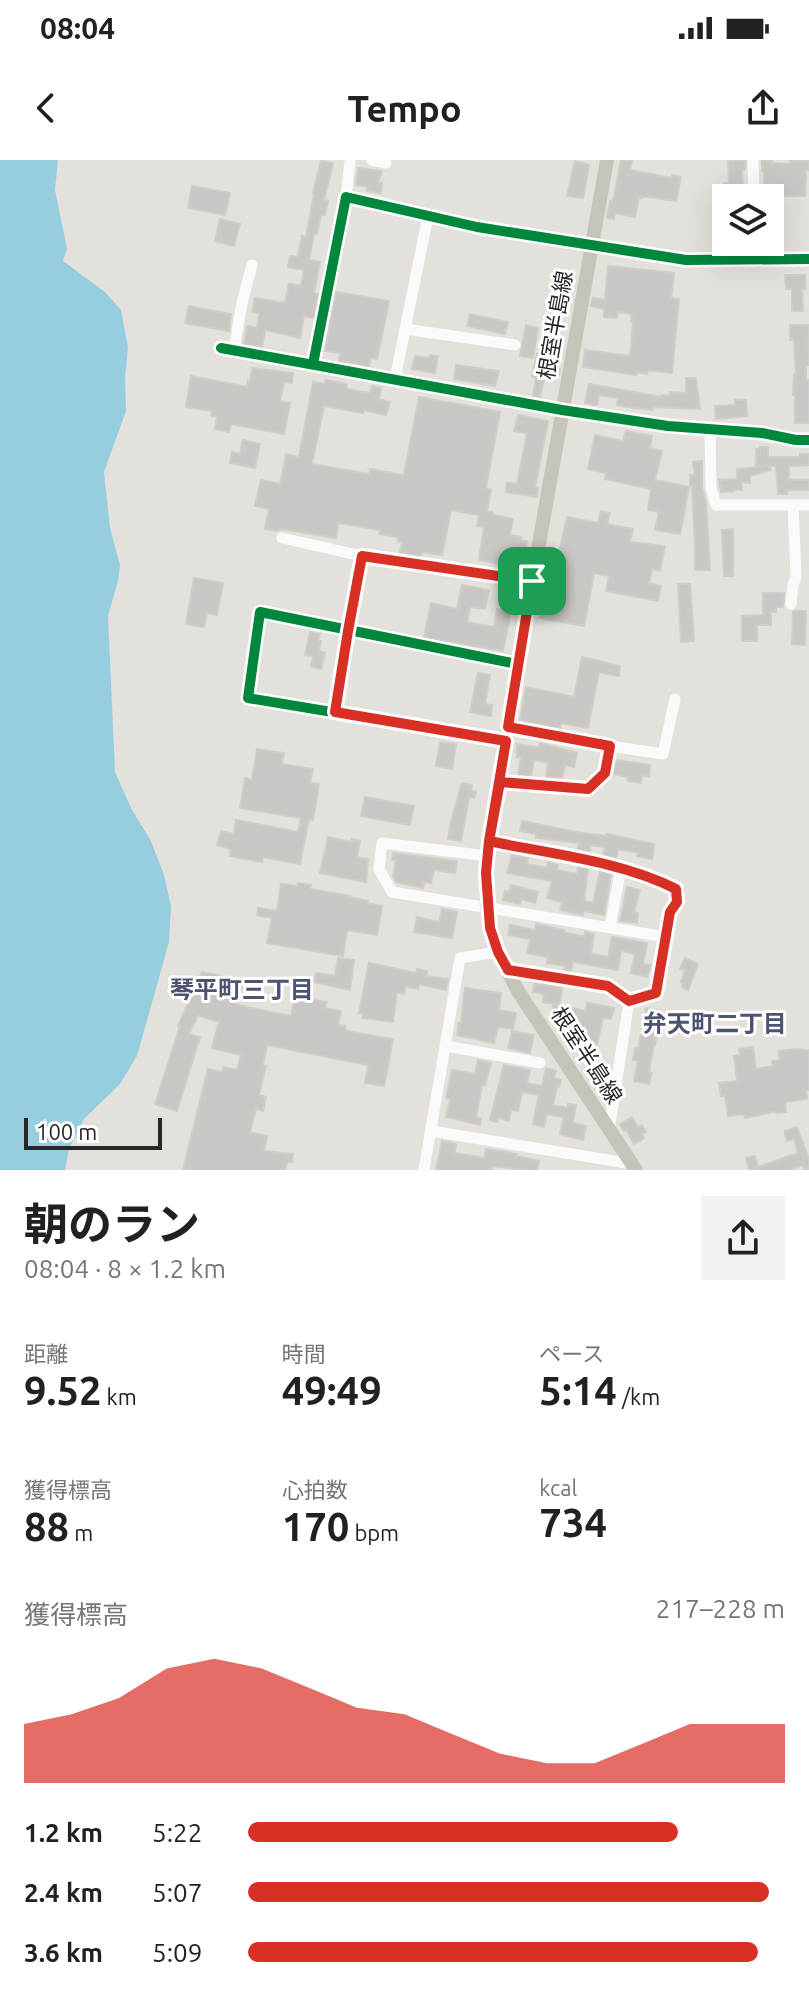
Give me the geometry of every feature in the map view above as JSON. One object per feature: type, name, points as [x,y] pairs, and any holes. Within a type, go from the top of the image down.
[{"type":"main road","name":"根室半島線","points":[[607,160],[517,664],[488,849],[487,906],[498,952],[518,991],[634,1167]]},
{"type":"street","points":[[313,364],[346,197],[350,160]]},
{"type":"street","points":[[372,160],[386,163]]},
{"type":"street","points":[[753,160],[754,184]]},
{"type":"street","points":[[346,197],[477,227],[686,260],[809,259]]},
{"type":"street","points":[[395,379],[428,216]]},
{"type":"street","points":[[234,350],[252,265]]},
{"type":"street","points":[[405,329],[515,345]]},
{"type":"street","points":[[221,348],[562,410],[668,426],[809,440]]},
{"type":"street","points":[[710,430],[711,488],[716,505],[809,505]]},
{"type":"street","points":[[791,604],[796,577],[793,505]]},
{"type":"street","points":[[282,538],[362,556],[532,581]]},
{"type":"street","points":[[335,712],[362,556]]},
{"type":"street","points":[[517,664],[260,612],[248,698],[663,754],[675,699]]},
{"type":"street","points":[[500,782],[588,789],[605,773],[610,746]]},
{"type":"street","points":[[629,1001],[656,993],[666,937],[670,912],[677,902],[676,889],[651,876],[621,868],[488,849],[382,843],[379,869],[392,892],[666,937]]},
{"type":"street","points":[[610,927],[621,868]]},
{"type":"street","points":[[424,1170],[460,958],[498,952]]},
{"type":"street","points":[[508,970],[608,986],[629,1001]]},
{"type":"street","points":[[609,1130],[629,1001]]},
{"type":"street","points":[[446,1046],[540,1063]]},
{"type":"street","points":[[431,1131],[634,1167]]},
{"type":"water","points":[[0,160],[58,160],[55,190],[67,249],[63,261],[105,292],[121,310],[128,347],[126,411],[104,472],[110,528],[120,565],[108,616],[115,772],[131,808],[151,841],[164,875],[171,906],[169,942],[137,1056],[120,1084],[84,1119],[69,1149],[65,1170],[0,1170]]},
{"type":"building","points":[[621,160],[632,160],[630,170],[681,177],[676,201],[642,196],[639,197],[635,217],[615,213],[614,219],[607,218]]},
{"type":"building","points":[[728,160],[745,160],[743,184],[724,184],[729,183]]},
{"type":"building","points":[[762,160],[791,164],[790,161],[809,160],[805,196],[784,196],[784,184],[764,184]]},
{"type":"building","points":[[321,161],[333,163],[324,200],[328,201],[325,215],[321,215],[317,234],[314,234],[309,260],[320,262],[314,293],[318,294],[314,318],[304,316],[300,338],[265,330],[262,347],[244,344],[247,326],[257,328],[259,313],[252,312],[255,298],[285,303],[289,284],[301,286],[304,270],[288,267],[290,256],[298,257],[302,236],[306,237]]},
{"type":"building","points":[[575,161],[589,165],[583,198],[567,196]]},
{"type":"building","points":[[358,168],[382,171],[378,183],[382,183],[381,193],[356,185]]},
{"type":"building","points":[[192,186],[230,193],[225,215],[188,208]]},
{"type":"building","points":[[220,219],[240,224],[234,246],[215,241]]},
{"type":"building","points":[[608,266],[674,273],[671,298],[679,299],[672,373],[648,370],[647,374],[637,372],[636,375],[583,367],[585,350],[630,356],[632,314],[617,312],[617,318],[604,317],[604,309],[591,306],[593,298],[605,300]]},
{"type":"building","points":[[785,275],[805,275],[803,311],[792,311],[792,289],[786,289]]},
{"type":"building","points":[[336,292],[389,301],[377,359],[371,358],[369,366],[339,361],[340,353],[325,351]]},
{"type":"building","points":[[189,306],[231,314],[229,331],[185,323]]},
{"type":"building","points":[[470,314],[508,322],[505,334],[467,326]]},
{"type":"building","points":[[526,325],[538,328],[533,358],[520,356]]},
{"type":"building","points":[[790,325],[808,325],[809,365],[806,365],[806,380],[809,380],[809,423],[795,423],[793,395],[796,374]]},
{"type":"building","points":[[537,353],[551,355],[549,367],[560,369],[559,375],[549,373],[548,380],[544,379],[540,397],[533,396],[536,378],[532,377]]},
{"type":"building","points":[[430,355],[438,356],[435,373],[412,369],[415,356],[429,358]]},
{"type":"building","points":[[456,365],[499,371],[495,386],[454,379]]},
{"type":"building","points":[[252,368],[293,373],[292,383],[284,382],[280,401],[290,403],[284,434],[231,424],[229,432],[215,429],[217,417],[211,416],[212,411],[186,407],[191,376],[247,387]]},
{"type":"building","points":[[686,378],[696,378],[700,409],[628,407],[617,405],[618,398],[599,395],[597,405],[585,403],[589,384],[662,397],[670,396],[670,392],[686,393]]},
{"type":"building","points":[[326,380],[347,384],[346,389],[370,393],[372,386],[381,388],[379,399],[390,402],[386,415],[324,406],[312,464],[369,474],[370,469],[404,475],[419,397],[500,412],[486,488],[491,490],[487,511],[513,519],[510,535],[527,541],[523,568],[479,560],[484,527],[477,526],[479,515],[451,510],[442,555],[400,553],[402,542],[398,541],[398,537],[379,534],[380,530],[338,523],[336,538],[265,529],[269,509],[255,506],[261,480],[280,484],[286,454],[299,457],[313,382],[325,384]]},
{"type":"building","points":[[735,400],[746,400],[747,416],[716,419],[715,406],[735,405]]},
{"type":"building","points":[[518,415],[548,421],[535,487],[538,488],[537,497],[506,492],[507,483],[517,484],[527,433],[514,431]]},
{"type":"building","points":[[626,431],[652,436],[650,448],[662,451],[655,480],[689,487],[680,534],[655,530],[659,512],[648,510],[651,489],[605,479],[606,473],[588,469],[595,435],[623,441]]},
{"type":"building","points":[[243,440],[260,444],[255,468],[230,463],[232,452],[240,454]]},
{"type":"building","points":[[768,447],[768,457],[809,454],[809,465],[789,466],[789,480],[809,480],[809,490],[787,490],[787,494],[778,494],[776,466],[756,465],[756,449]]},
{"type":"building","points":[[702,461],[710,570],[695,570],[690,475],[695,475],[693,462]]},
{"type":"building","points":[[770,466],[771,470],[750,476],[750,483],[741,482],[742,490],[721,492],[719,480],[737,479],[737,469]]},
{"type":"building","points":[[601,511],[610,513],[607,524],[633,529],[630,542],[665,546],[660,571],[652,569],[649,583],[661,586],[658,601],[606,591],[609,576],[594,573],[584,626],[539,618],[548,571],[555,573],[567,517],[598,523]]},
{"type":"building","points":[[733,529],[733,576],[724,576],[722,530]]},
{"type":"building","points":[[194,578],[223,583],[217,615],[207,613],[204,627],[186,624]]},
{"type":"building","points":[[678,584],[690,584],[694,641],[681,642]]},
{"type":"building","points":[[462,585],[489,590],[485,609],[470,607],[467,622],[494,627],[497,609],[511,611],[503,651],[424,637],[431,603],[457,609]]},
{"type":"building","points":[[763,593],[784,593],[783,607],[776,607],[776,612],[771,612],[771,625],[757,625],[757,641],[742,641],[742,616],[763,615]]},
{"type":"building","points":[[806,611],[805,645],[792,644],[793,612]]},
{"type":"building","points":[[310,632],[320,634],[319,651],[325,653],[321,669],[311,666],[313,656],[305,655]]},
{"type":"building","points":[[582,657],[620,666],[619,676],[599,672],[588,728],[561,723],[560,728],[520,720],[526,687],[574,697]]},
{"type":"building","points":[[478,673],[490,675],[485,704],[492,705],[491,716],[470,712]]},
{"type":"building","points":[[440,742],[456,744],[452,769],[436,766]]},
{"type":"building","points":[[540,743],[577,753],[574,767],[565,765],[562,778],[546,777],[548,763],[534,760],[531,776],[518,775],[521,757],[517,757],[517,744],[539,748]]},
{"type":"building","points":[[257,749],[284,753],[282,764],[313,769],[310,783],[319,784],[313,820],[309,819],[300,864],[263,857],[262,862],[230,856],[231,849],[217,845],[221,831],[234,834],[236,820],[298,832],[301,818],[240,808],[245,778],[252,780]]},
{"type":"building","points":[[616,760],[650,765],[649,776],[642,775],[641,783],[613,774]]},
{"type":"building","points":[[462,783],[472,785],[471,790],[476,792],[474,798],[469,797],[461,841],[448,839]]},
{"type":"building","points":[[365,797],[414,806],[410,825],[361,816]]},
{"type":"building","points":[[522,821],[654,844],[652,859],[618,849],[616,858],[603,855],[605,847],[590,845],[590,851],[578,849],[579,843],[536,838],[537,834],[520,831]]},
{"type":"building","points":[[328,837],[360,841],[357,857],[368,859],[366,882],[320,873]]},
{"type":"building","points":[[393,853],[457,861],[455,873],[434,870],[431,883],[424,882],[423,888],[396,882]]},
{"type":"building","points":[[512,855],[528,858],[527,864],[547,868],[548,862],[558,865],[557,870],[577,874],[578,867],[588,869],[584,901],[593,903],[600,872],[611,874],[604,915],[560,910],[562,902],[547,898],[552,881],[507,873]]},
{"type":"building","points":[[298,883],[311,885],[310,889],[382,906],[377,935],[347,930],[343,956],[267,943],[272,918],[257,915],[258,908],[277,911],[281,884],[297,886]]},
{"type":"building","points":[[511,885],[538,892],[535,903],[521,899],[520,904],[503,900],[505,891],[509,892]]},
{"type":"building","points":[[627,887],[640,890],[634,912],[638,913],[637,923],[620,921]]},
{"type":"building","points":[[442,909],[457,912],[452,938],[414,932],[417,917],[439,922]]},
{"type":"building","points":[[536,924],[584,937],[585,932],[594,934],[591,953],[608,957],[612,937],[647,943],[643,964],[651,965],[647,977],[631,973],[635,954],[621,951],[618,970],[573,962],[571,971],[564,970],[565,966],[547,963],[548,957],[527,953],[530,939],[508,935],[510,925],[535,930]]},
{"type":"building","points":[[338,958],[354,960],[350,990],[314,982],[316,973],[335,976]]},
{"type":"building","points":[[685,958],[698,964],[688,990],[682,987],[681,982],[685,970],[680,969]]},
{"type":"building","points":[[369,963],[416,973],[417,969],[427,971],[426,976],[448,979],[446,990],[419,984],[418,989],[406,986],[404,994],[397,992],[393,1022],[362,1018],[363,1013],[359,1013]]},
{"type":"building","points":[[202,972],[244,980],[237,1005],[291,1016],[295,996],[327,1002],[325,1008],[341,1011],[338,1025],[345,1026],[346,1031],[393,1039],[384,1086],[365,1083],[368,1065],[267,1045],[259,1095],[266,1097],[263,1111],[256,1109],[250,1132],[267,1136],[264,1151],[293,1154],[292,1162],[287,1162],[285,1170],[183,1170],[208,1069],[222,1072],[224,1067],[237,1070],[241,1055],[212,1048],[219,1022],[198,1015],[189,1034],[200,1037],[177,1111],[155,1104],[178,1026]]},
{"type":"building","points":[[535,983],[562,987],[560,1004],[543,1002],[544,994],[533,992]]},
{"type":"building","points":[[465,988],[501,993],[499,1010],[516,1013],[513,1029],[498,1027],[494,1043],[457,1035]]},
{"type":"building","points":[[554,1003],[585,1011],[587,1003],[614,1008],[611,1019],[603,1018],[593,1062],[579,1059],[585,1035],[580,1034],[582,1028],[550,1017]]},
{"type":"building","points":[[646,1008],[660,1010],[649,1084],[634,1081],[638,1061],[633,1060]]},
{"type":"building","points":[[512,1031],[534,1035],[530,1053],[508,1048]]},
{"type":"building","points":[[753,1047],[756,1069],[773,1066],[772,1061],[780,1060],[779,1051],[809,1050],[807,1099],[785,1102],[786,1112],[776,1111],[745,1118],[744,1114],[728,1116],[725,1095],[721,1096],[719,1083],[737,1081],[734,1056],[740,1055],[739,1049]]},
{"type":"building","points":[[478,1060],[491,1063],[485,1085],[482,1085],[476,1117],[481,1118],[480,1125],[446,1117],[450,1099],[446,1098],[452,1070],[475,1074]]},
{"type":"building","points":[[504,1065],[530,1070],[527,1083],[542,1086],[546,1068],[556,1071],[554,1078],[561,1080],[553,1105],[568,1108],[568,1104],[576,1105],[573,1123],[586,1126],[583,1140],[560,1134],[564,1117],[547,1114],[544,1127],[533,1124],[539,1095],[522,1092],[518,1111],[511,1110],[509,1121],[498,1118],[497,1122],[490,1120]]},
{"type":"building","points":[[632,1117],[638,1127],[642,1125],[646,1132],[642,1134],[644,1138],[634,1144],[620,1124]]},
{"type":"building","points":[[797,1127],[809,1159],[809,1170],[804,1170],[803,1165],[789,1170],[749,1170],[746,1158],[755,1156],[758,1167],[798,1153],[794,1139],[787,1141],[785,1134],[785,1131]]},
{"type":"building","points":[[442,1141],[456,1144],[455,1153],[484,1158],[486,1149],[517,1154],[539,1161],[537,1170],[493,1166],[492,1170],[436,1170]]},
{"type":"cycle path","points":[[313,364],[346,197],[477,227],[686,260],[809,259]]},
{"type":"cycle path","points":[[221,348],[562,410],[668,426],[809,440]]},
{"type":"cycle path","points":[[506,741],[248,698],[260,612],[517,664]]},
{"type":"district","name":"琴平町三丁目","points":[[242,990]]},
{"type":"district","name":"弁天町二丁目","points":[[715,1024]]},
{"type":"route","points":[[532,581],[362,556],[335,712],[506,741],[489,841],[486,873],[490,928],[498,952],[508,970],[608,986],[629,1001],[656,993],[670,912],[677,902],[676,889],[651,876],[621,868],[489,841],[500,782],[588,789],[605,773],[610,746],[508,727],[532,581]]}]
